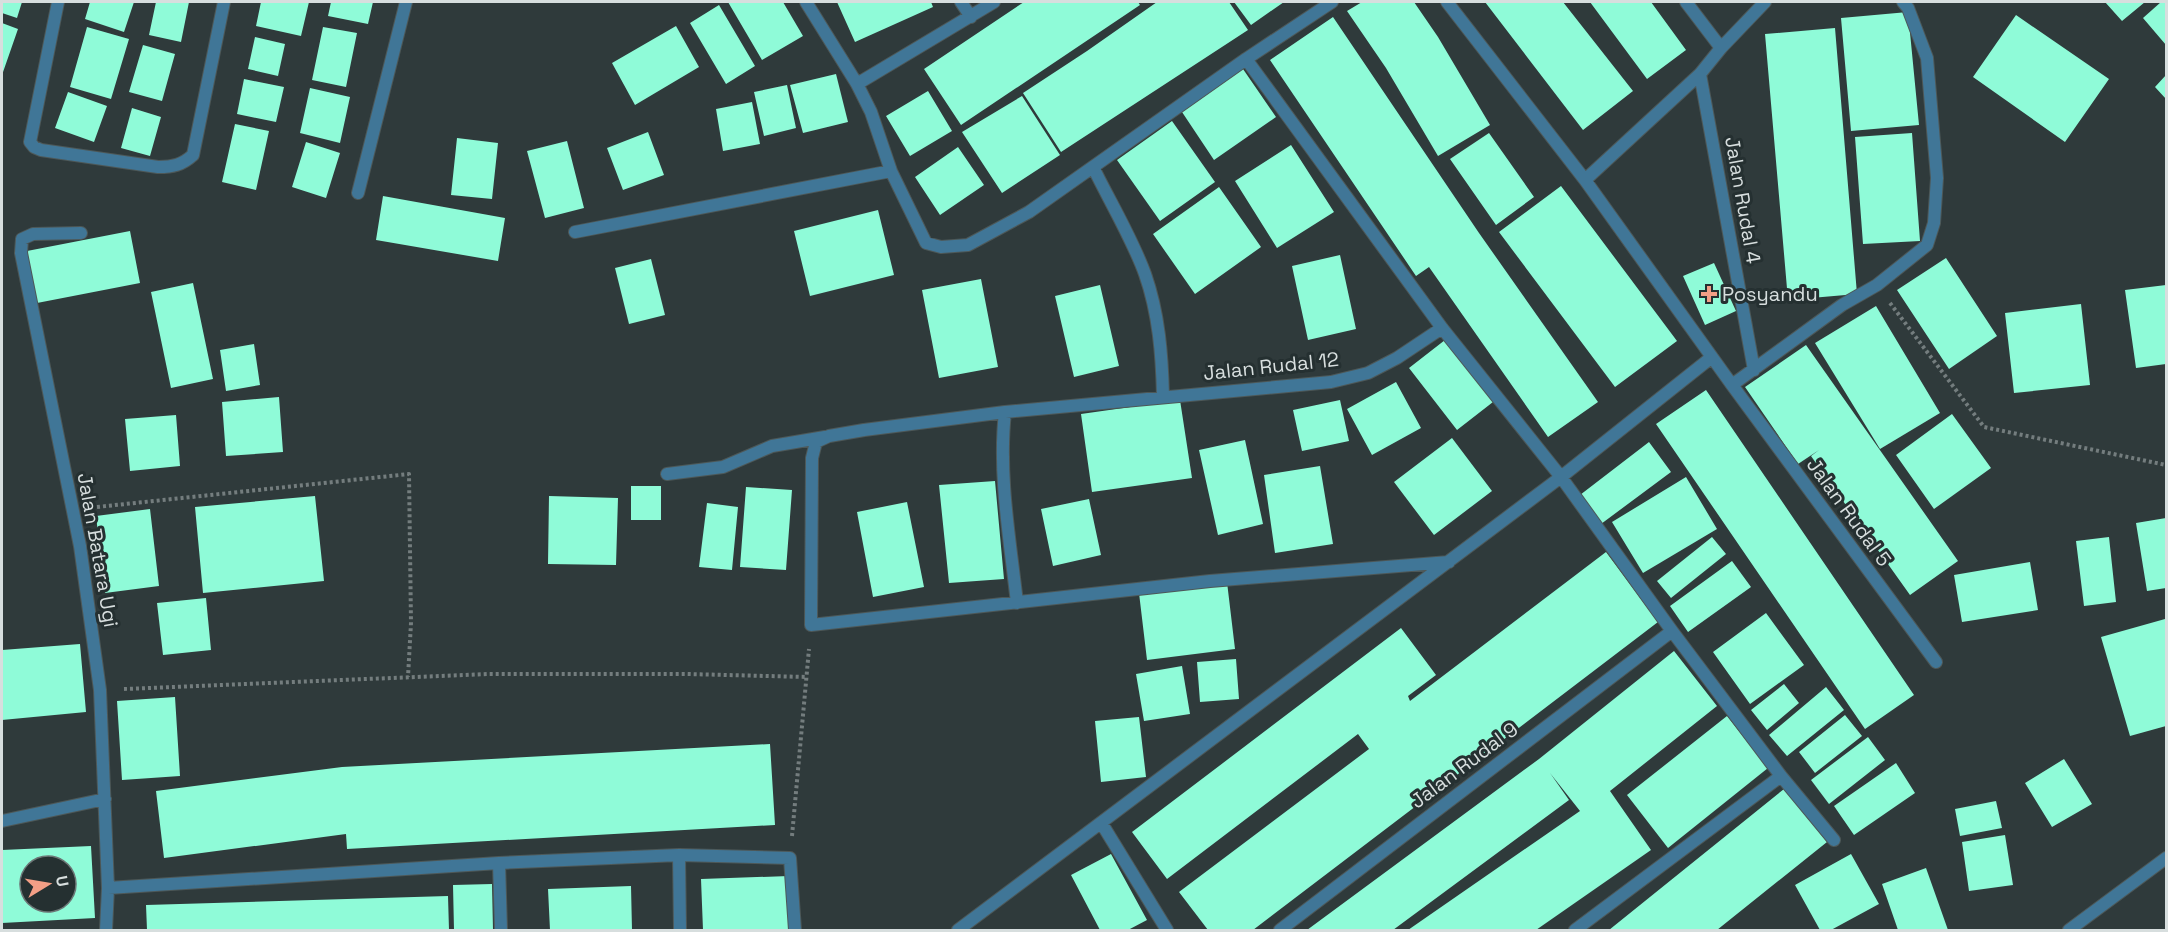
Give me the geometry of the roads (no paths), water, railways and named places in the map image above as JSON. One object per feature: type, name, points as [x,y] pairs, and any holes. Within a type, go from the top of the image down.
[{"type":"street","points":[[58,2],[30,142],[41,150],[158,167],[174,167],[193,155],[224,2]]},
{"type":"street","points":[[358,193],[406,2]]},
{"type":"street","points":[[806,2],[857,84],[871,112],[891,171],[926,243],[941,247],[968,245],[1029,212],[1246,59],[1332,2]]},
{"type":"street","points":[[961,2],[971,17]]},
{"type":"street","points":[[857,84],[994,2]]},
{"type":"street","name":"Jalan Rudal 5","points":[[1447,2],[1585,180],[1731,385],[1936,662]]},
{"type":"street","points":[[1686,2],[1721,48]]},
{"type":"street","points":[[1585,180],[1700,74],[1721,48],[1765,2]]},
{"type":"street","points":[[1731,385],[1842,304],[1877,285],[1926,245],[1934,223],[1937,178],[1926,58],[1908,8],[1903,2]]},
{"type":"street","points":[[1246,59],[1442,328],[1561,477],[1672,631],[1781,776],[1834,840]]},
{"type":"street","name":"Jalan Rudal 4","points":[[1700,74],[1754,369]]},
{"type":"street","points":[[1093,167],[1145,273],[1162,351],[1163,396]]},
{"type":"street","points":[[575,231],[891,171]]},
{"type":"street","name":"Jalan Batara Ugi","points":[[81,233],[33,234],[22,239],[21,253],[80,546],[100,690],[108,888],[106,930]]},
{"type":"street","name":"Jalan Rudal 12","points":[[667,474],[723,467],[772,446],[864,429],[1163,396],[1331,382],[1368,373],[1442,328]]},
{"type":"street","points":[[958,930],[1561,477],[1712,357]]},
{"type":"street","points":[[1005,412],[1002,440],[1003,477],[1017,603]]},
{"type":"street","points":[[829,436],[816,442],[812,458],[811,625],[1210,581],[1449,562]]},
{"type":"street","name":"Jalan Rudal 9","points":[[1280,930],[1672,631]]},
{"type":"street","points":[[1575,930],[1781,776]]},
{"type":"street","points":[[2,821],[105,799]]},
{"type":"street","points":[[1102,824],[1167,930]]},
{"type":"street","points":[[108,888],[679,855],[790,858],[795,930]]},
{"type":"street","points":[[679,855],[680,930]]},
{"type":"street","points":[[2069,930],[2166,858]]},
{"type":"street","points":[[499,864],[501,930]]},
{"type":"place","name":"Posyandu","points":[[1709,294]]}]
